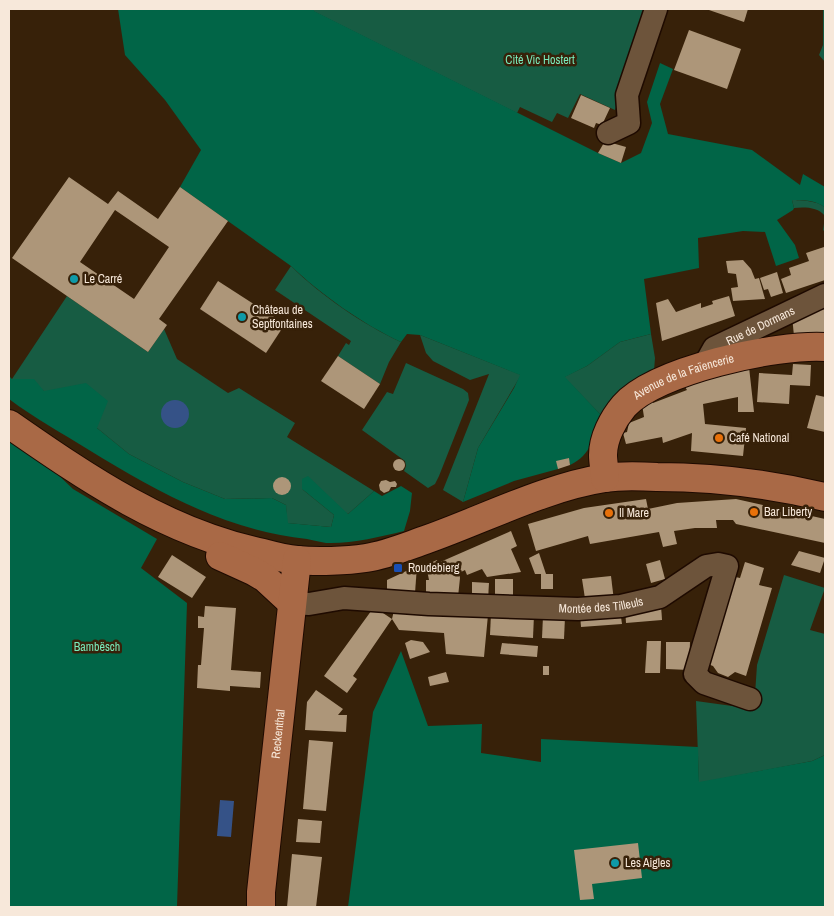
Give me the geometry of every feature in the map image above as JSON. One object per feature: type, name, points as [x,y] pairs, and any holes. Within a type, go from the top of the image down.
[{"type":"main road","name":"Avenue de la Faïencerie","points":[[606,478],[603,454],[612,423],[624,406],[640,392],[704,366],[775,349],[825,347]]},
{"type":"main road","points":[[12,428],[77,471],[148,512],[188,531],[236,547],[296,560],[366,558],[395,551],[562,489],[606,478],[673,477],[716,480],[750,483],[825,497]]},
{"type":"main road","points":[[188,531],[206,548],[266,578],[292,603]]},
{"type":"main road","name":"Reckenthal","points":[[261,907],[261,892],[296,560]]},
{"type":"street","points":[[608,133],[629,123],[628,95],[656,9]]},
{"type":"street","name":"Rue de Dormans","points":[[704,366],[714,348],[825,295]]},
{"type":"street","name":"Montée des Tilleuls","points":[[292,603],[309,604],[344,598],[429,604],[568,609],[621,606],[660,597],[706,566],[718,564],[727,566],[695,674],[704,683],[750,698]]},
{"type":"green space","points":[[118,9],[314,9],[314,11],[621,163],[641,153],[652,123],[647,102],[660,63],[673,69],[660,104],[668,134],[752,150],[800,185],[803,174],[825,187],[825,208],[814,202],[792,200],[793,210],[777,220],[795,245],[799,258],[776,266],[765,232],[743,231],[698,238],[699,268],[644,279],[651,334],[620,342],[587,366],[565,377],[602,416],[591,444],[583,456],[570,465],[568,458],[558,469],[514,481],[463,502],[478,448],[520,375],[420,335],[407,334],[401,342],[372,327],[343,308],[291,266],[180,187],[201,150],[165,100],[125,55]]},
{"type":"green space","name":"Cité Vic Hostert","points":[[314,9],[649,9],[615,110],[580,94],[568,118],[557,113],[552,122],[520,107],[517,113],[313,11]]},
{"type":"green space","points":[[823,9],[825,9],[825,62],[819,55],[823,45]]},
{"type":"green space","points":[[792,200],[823,206],[826,213],[825,229],[823,231],[825,216],[822,213],[811,208],[794,208]]},
{"type":"green space","points":[[291,266],[315,288],[343,308],[372,327],[401,342],[389,362],[380,384],[338,356],[346,343],[349,345],[351,341],[275,290]]},
{"type":"green space","points":[[67,296],[148,352],[164,329],[177,359],[228,393],[239,388],[295,423],[287,437],[374,491],[348,514],[302,489],[334,515],[331,527],[287,523],[286,505],[272,498],[225,499],[183,482],[129,454],[97,428],[44,391],[12,379]]},
{"type":"green space","points":[[651,334],[655,358],[654,371],[602,416],[564,377],[587,366],[620,342]]},
{"type":"green space","points":[[420,335],[521,375],[478,448],[463,502],[443,490],[489,374],[470,380],[433,361],[426,353]]},
{"type":"green space","points":[[406,363],[468,393],[469,400],[439,476],[435,484],[428,488],[404,471],[405,461],[362,430],[387,392],[393,394]]},
{"type":"green space","points":[[9,376],[12,379],[34,379],[44,391],[86,383],[108,401],[97,428],[129,454],[183,482],[225,499],[272,498],[286,505],[288,523],[331,527],[334,515],[302,489],[302,479],[308,476],[348,514],[374,491],[382,496],[401,486],[412,493],[410,511],[404,531],[375,538],[326,543],[277,535],[221,518],[193,507],[140,480],[28,413],[9,399]]},
{"type":"green space","name":"Bambësch","points":[[9,440],[51,468],[73,489],[157,539],[141,568],[187,603],[177,907],[9,907]]},
{"type":"green space","points":[[784,575],[825,588],[810,630],[825,634],[825,755],[812,761],[699,783],[696,701],[754,709],[757,665]]},
{"type":"green space","points":[[401,651],[428,726],[482,724],[481,753],[541,762],[541,739],[698,747],[699,782],[812,761],[825,755],[825,907],[348,907],[373,712]]},
{"type":"water","points":[[175,400],[185,404],[189,414],[185,424],[175,428],[165,424],[161,414],[165,404]]},
{"type":"water","points":[[220,800],[234,801],[231,837],[217,836]]},
{"type":"building","points":[[706,9],[748,9],[744,22]]},
{"type":"building","points":[[689,30],[741,49],[727,89],[674,70]]},
{"type":"building","points":[[581,95],[610,108],[602,125],[596,123],[594,128],[571,118]]},
{"type":"building","points":[[605,141],[626,147],[621,163],[598,153]]},
{"type":"building","name":"Le Carré","points":[[69,177],[108,204],[118,191],[158,219],[180,187],[228,221],[159,319],[167,325],[148,352],[12,258]],"holes":[[[115,210],[169,247],[134,299],[80,262]]]},
{"type":"building","points":[[824,247],[825,280],[786,293],[781,279],[791,275],[789,268],[809,261],[806,253]]},
{"type":"building","points":[[743,260],[751,269],[755,279],[759,278],[765,299],[733,301],[731,288],[738,287],[736,274],[728,273],[726,261]]},
{"type":"building","points":[[777,272],[783,293],[771,297],[768,289],[764,290],[760,278]]},
{"type":"building","name":"Château de Septfontaines","points":[[218,281],[285,324],[266,353],[200,309]]},
{"type":"building","points":[[729,296],[735,316],[662,341],[656,303],[668,299],[676,312],[701,303],[701,308],[713,304],[712,301]]},
{"type":"building","points":[[825,309],[825,333],[794,336],[792,316]]},
{"type":"building","points":[[338,356],[380,384],[364,409],[321,381]]},
{"type":"building","points":[[793,364],[811,365],[810,386],[790,385],[789,404],[757,402],[759,373],[792,375]]},
{"type":"building","points":[[749,367],[754,412],[738,412],[738,397],[703,404],[705,424],[746,428],[743,456],[691,451],[692,433],[663,443],[662,437],[626,444],[623,433],[627,432],[629,423],[644,417],[642,404],[653,397],[653,403],[687,390],[685,387]]},
{"type":"building","points":[[816,395],[825,397],[825,432],[807,428]]},
{"type":"building","points":[[569,458],[570,465],[558,469],[556,461]]},
{"type":"building","points":[[397,459],[401,459],[405,465],[401,471],[397,471],[393,467],[393,463]]},
{"type":"building","points":[[282,477],[288,480],[291,486],[288,492],[282,495],[276,492],[273,486],[276,480]]},
{"type":"building","points":[[386,480],[390,482],[395,481],[397,484],[396,487],[391,487],[389,491],[384,493],[380,490],[379,485],[381,481]]},
{"type":"building","points":[[646,499],[648,509],[677,503],[736,499],[825,519],[825,543],[736,524],[733,520],[716,520],[717,528],[695,528],[674,531],[677,544],[663,547],[659,532],[590,544],[588,536],[536,551],[528,524],[584,508]]},
{"type":"building","points":[[511,531],[517,546],[511,549],[521,572],[487,577],[482,569],[467,575],[465,570],[459,573],[458,597],[426,595],[426,580],[429,580],[426,565],[437,560],[438,563]]},
{"type":"building","points":[[799,551],[825,558],[820,573],[791,565]]},
{"type":"building","points":[[539,553],[546,574],[553,574],[553,589],[541,589],[541,574],[535,574],[529,558]]},
{"type":"building","points":[[172,555],[206,577],[192,598],[158,577]]},
{"type":"building","points":[[660,560],[665,579],[651,583],[646,564]]},
{"type":"building","points":[[745,562],[764,568],[759,585],[772,588],[746,676],[735,672],[728,677],[718,673],[713,666],[705,663],[731,576],[740,578]]},
{"type":"building","points":[[417,566],[415,593],[387,591],[387,580]]},
{"type":"building","points":[[611,576],[614,601],[586,605],[582,579]]},
{"type":"building","points":[[495,579],[513,579],[513,599],[495,598]]},
{"type":"building","points":[[472,582],[489,583],[488,600],[472,599]]},
{"type":"building","points":[[661,605],[662,620],[626,623],[625,608]]},
{"type":"building","points":[[205,606],[236,608],[231,670],[261,672],[260,688],[230,686],[230,691],[197,688],[198,665],[201,665],[204,628],[198,628],[198,616],[204,617]]},
{"type":"building","points":[[395,606],[488,615],[484,657],[446,654],[444,633],[399,630],[392,619]]},
{"type":"building","points":[[374,607],[392,619],[353,676],[357,679],[347,693],[324,676]]},
{"type":"building","points":[[620,610],[622,624],[581,627],[580,614]]},
{"type":"building","points":[[491,613],[534,615],[533,638],[490,635]]},
{"type":"building","points":[[543,616],[565,617],[564,639],[542,638]]},
{"type":"building","points":[[411,640],[423,642],[430,652],[410,659],[405,643]]},
{"type":"building","points":[[647,641],[661,641],[660,673],[645,673]]},
{"type":"building","points":[[666,642],[690,642],[689,670],[666,669]]},
{"type":"building","points":[[502,643],[538,646],[537,657],[500,654]]},
{"type":"building","points":[[543,666],[549,666],[549,675],[543,675]]},
{"type":"building","points":[[446,672],[449,682],[430,686],[428,677]]},
{"type":"building","points":[[316,690],[343,709],[338,715],[347,715],[346,732],[305,730],[307,702]]},
{"type":"building","points":[[309,740],[333,742],[326,811],[303,809]]},
{"type":"building","points":[[298,819],[322,821],[320,843],[296,842]]},
{"type":"building","name":"Les Aigles","points":[[638,843],[642,878],[592,884],[594,899],[580,900],[574,850]]},
{"type":"building","points":[[292,854],[322,857],[316,907],[287,907]]},
{"type":"place","name":"Le Carré","points":[[74,279]]},
{"type":"place","name":"Château de Septfontaines","points":[[242,317]]},
{"type":"place","name":"Café National","points":[[719,438]]},
{"type":"place","name":"Bar Liberty","points":[[754,512]]},
{"type":"place","name":"Il Mare","points":[[609,513]]},
{"type":"place","name":"Roudebierg","points":[[398,568]]},
{"type":"place","name":"Les Aigles","points":[[615,863]]}]
